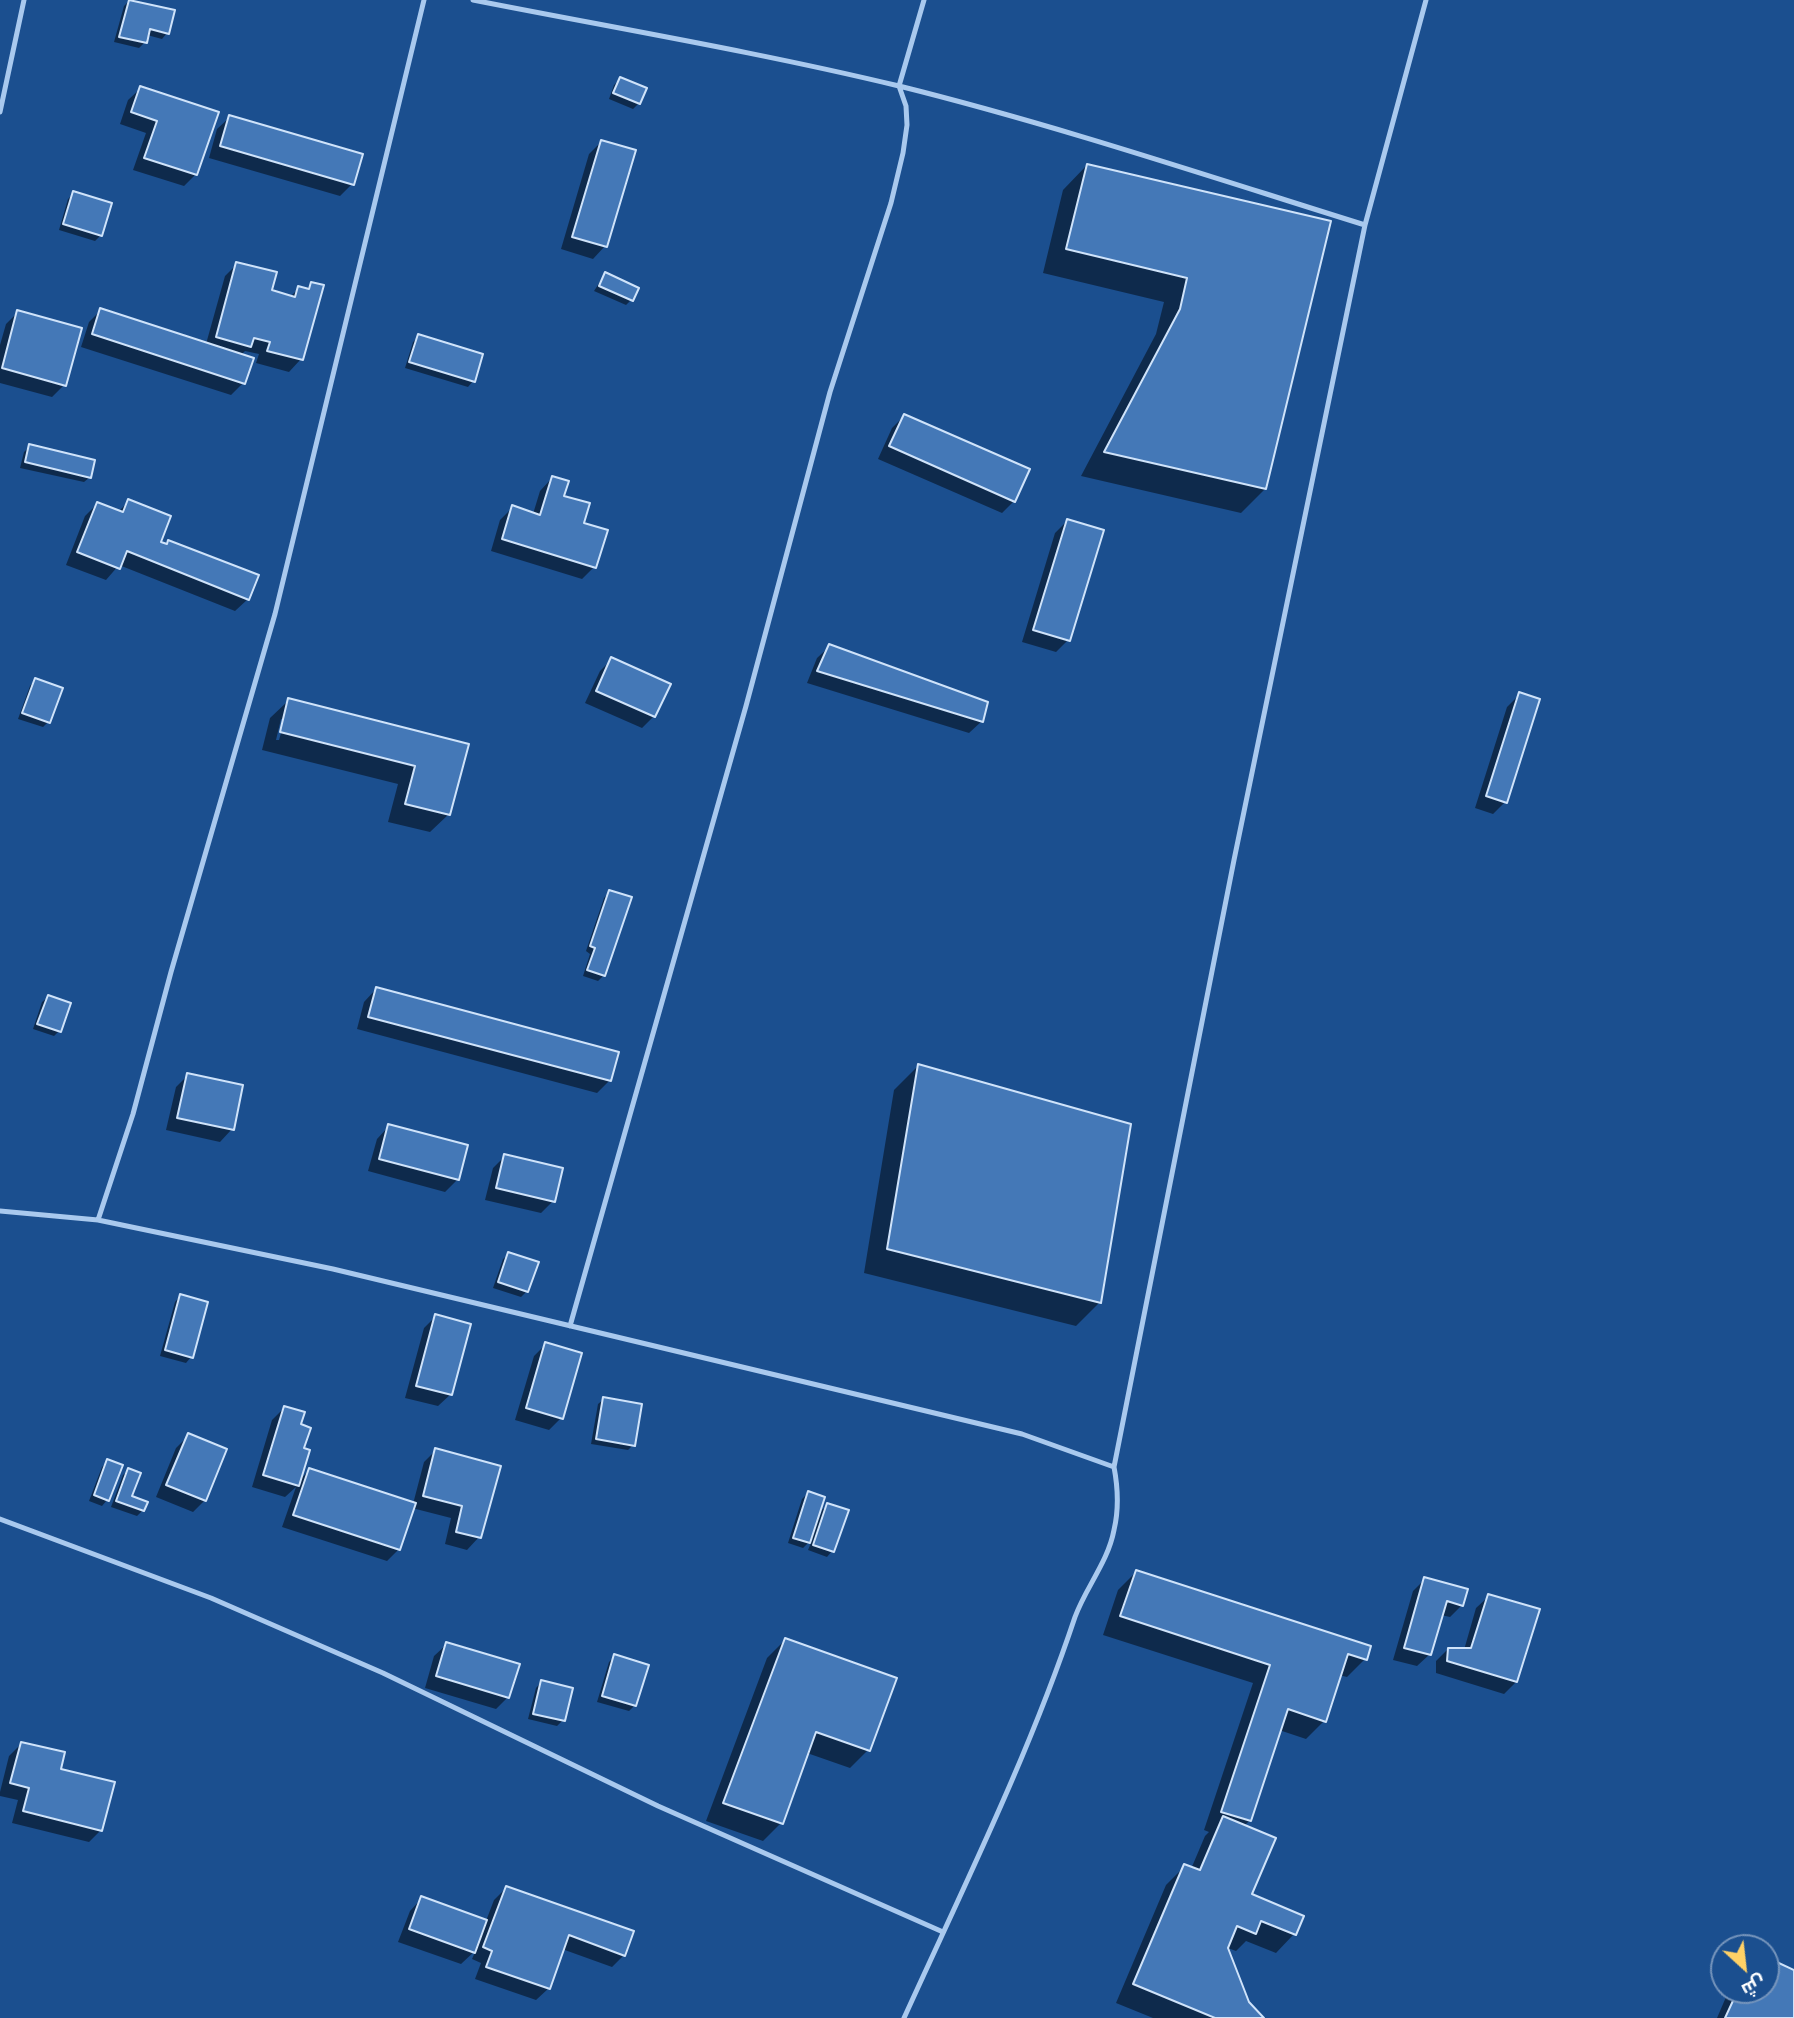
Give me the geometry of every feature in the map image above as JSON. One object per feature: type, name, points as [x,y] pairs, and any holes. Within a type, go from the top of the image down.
[{"type":"lane","points":[[0,113],[24,0]]},
{"type":"lane","points":[[98,1220],[133,1114],[171,972],[275,614],[424,0]]},
{"type":"lane","points":[[473,0],[756,54],[899,86],[1096,141],[1365,225]]},
{"type":"lane","points":[[570,1325],[743,720],[830,393],[891,203],[907,125],[906,106],[899,86],[923,0]]},
{"type":"lane","points":[[904,2018],[1033,1735],[1076,1614],[1104,1561],[1114,1532],[1117,1485],[1114,1467],[1234,860],[1365,225],[1426,0]]},
{"type":"lane","points":[[0,1211],[98,1220],[333,1269],[1022,1434],[1114,1467]]},
{"type":"lane","points":[[0,1519],[211,1598],[383,1673],[658,1806],[943,1932]]},
{"type":"building","points":[[129,0],[175,10],[169,34],[150,29],[147,43],[119,37]]},
{"type":"building","points":[[620,77],[647,88],[640,104],[613,93]]},
{"type":"building","points":[[140,86],[219,112],[197,175],[144,158],[157,121],[131,112]]},
{"type":"building","points":[[229,115],[363,154],[354,185],[220,146]]},
{"type":"building","points":[[601,140],[636,150],[607,247],[572,237]]},
{"type":"building","points":[[1087,164],[1331,221],[1266,489],[1104,452],[1180,309],[1187,278],[1066,249]]},
{"type":"building","points":[[73,191],[112,203],[102,236],[63,224]]},
{"type":"building","points":[[236,262],[277,272],[272,290],[295,297],[298,286],[309,289],[311,282],[324,285],[303,360],[267,351],[270,342],[254,338],[251,347],[216,337]]},
{"type":"building","points":[[605,272],[639,288],[633,301],[599,286]]},
{"type":"building","points":[[100,308],[254,358],[245,384],[92,334]]},
{"type":"building","points":[[17,310],[82,328],[66,386],[2,368]]},
{"type":"building","points":[[418,334],[483,354],[475,382],[409,362]]},
{"type":"building","points":[[904,414],[1030,469],[1015,502],[889,446]]},
{"type":"building","points":[[29,444],[95,460],[91,478],[25,462]]},
{"type":"building","points":[[552,476],[569,481],[564,496],[590,503],[584,523],[608,530],[596,568],[502,539],[512,505],[540,515]]},
{"type":"building","points":[[128,499],[171,516],[161,542],[167,544],[168,540],[259,575],[249,600],[127,551],[120,569],[77,552],[97,502],[123,512]]},
{"type":"building","points":[[1067,519],[1104,530],[1070,641],[1033,630]]},
{"type":"building","points":[[829,644],[988,702],[983,722],[817,671]]},
{"type":"building","points":[[611,657],[671,684],[655,717],[596,691]]},
{"type":"building","points":[[35,678],[63,688],[50,723],[22,713]]},
{"type":"building","points":[[1519,692],[1540,699],[1507,803],[1486,796]]},
{"type":"building","points":[[288,698],[469,744],[450,815],[405,804],[415,766],[280,732]]},
{"type":"building","points":[[609,890],[632,897],[605,976],[587,970],[595,948],[590,946]]},
{"type":"building","points":[[376,987],[619,1052],[611,1081],[368,1017]]},
{"type":"building","points":[[48,995],[71,1003],[61,1032],[37,1024]]},
{"type":"building","points":[[918,1064],[1131,1124],[1101,1303],[887,1249]]},
{"type":"building","points":[[187,1073],[243,1085],[234,1130],[177,1118]]},
{"type":"building","points":[[388,1124],[468,1145],[459,1180],[379,1159]]},
{"type":"building","points":[[504,1154],[563,1168],[555,1202],[496,1188]]},
{"type":"building","points":[[508,1252],[539,1262],[528,1292],[498,1282]]},
{"type":"building","points":[[180,1294],[208,1302],[193,1358],[165,1350]]},
{"type":"building","points":[[435,1314],[471,1324],[452,1395],[416,1386]]},
{"type":"building","points":[[545,1342],[582,1353],[563,1419],[526,1408]]},
{"type":"building","points":[[603,1397],[642,1404],[635,1446],[596,1439]]},
{"type":"building","points":[[284,1406],[305,1412],[301,1424],[311,1428],[304,1448],[310,1450],[299,1486],[263,1475]]},
{"type":"building","points":[[188,1433],[227,1449],[206,1501],[166,1485]]},
{"type":"building","points":[[435,1448],[501,1466],[481,1538],[456,1532],[462,1506],[423,1496]]},
{"type":"building","points":[[107,1459],[123,1465],[109,1501],[94,1495]]},
{"type":"building","points":[[128,1468],[141,1473],[132,1496],[148,1502],[144,1511],[116,1501]]},
{"type":"building","points":[[309,1468],[416,1503],[400,1550],[293,1515]]},
{"type":"building","points":[[808,1491],[825,1497],[810,1543],[793,1538]]},
{"type":"building","points":[[827,1503],[849,1510],[834,1552],[813,1545]]},
{"type":"building","points":[[1136,1570],[1371,1646],[1367,1660],[1348,1654],[1326,1722],[1288,1709],[1251,1821],[1221,1812],[1270,1665],[1120,1616]]},
{"type":"building","points":[[1424,1577],[1468,1589],[1463,1606],[1447,1601],[1431,1655],[1404,1648]]},
{"type":"building","points":[[1488,1594],[1540,1609],[1517,1682],[1447,1661],[1448,1648],[1471,1648]]},
{"type":"building","points":[[785,1638],[897,1678],[870,1751],[816,1732],[783,1824],[723,1803]]},
{"type":"building","points":[[446,1642],[520,1664],[509,1698],[436,1676]]},
{"type":"building","points":[[614,1654],[649,1665],[636,1706],[602,1696]]},
{"type":"building","points":[[541,1680],[573,1688],[565,1721],[533,1714]]},
{"type":"building","points":[[21,1742],[65,1752],[61,1769],[115,1782],[102,1831],[23,1811],[29,1788],[10,1783]]},
{"type":"building","points":[[1223,1816],[1276,1838],[1252,1894],[1304,1916],[1296,1935],[1261,1921],[1256,1934],[1237,1926],[1228,1948],[1249,2002],[1264,2018],[1215,2018],[1133,1984],[1184,1864],[1200,1870]]},
{"type":"building","points":[[506,1886],[634,1931],[625,1956],[569,1935],[550,1989],[486,1967],[492,1951],[483,1947]]},
{"type":"building","points":[[421,1896],[487,1920],[475,1953],[409,1929]]},
{"type":"building","points":[[1780,1964],[1794,1970],[1794,2018],[1725,2018],[1732,2004],[1780,2004]]}]
